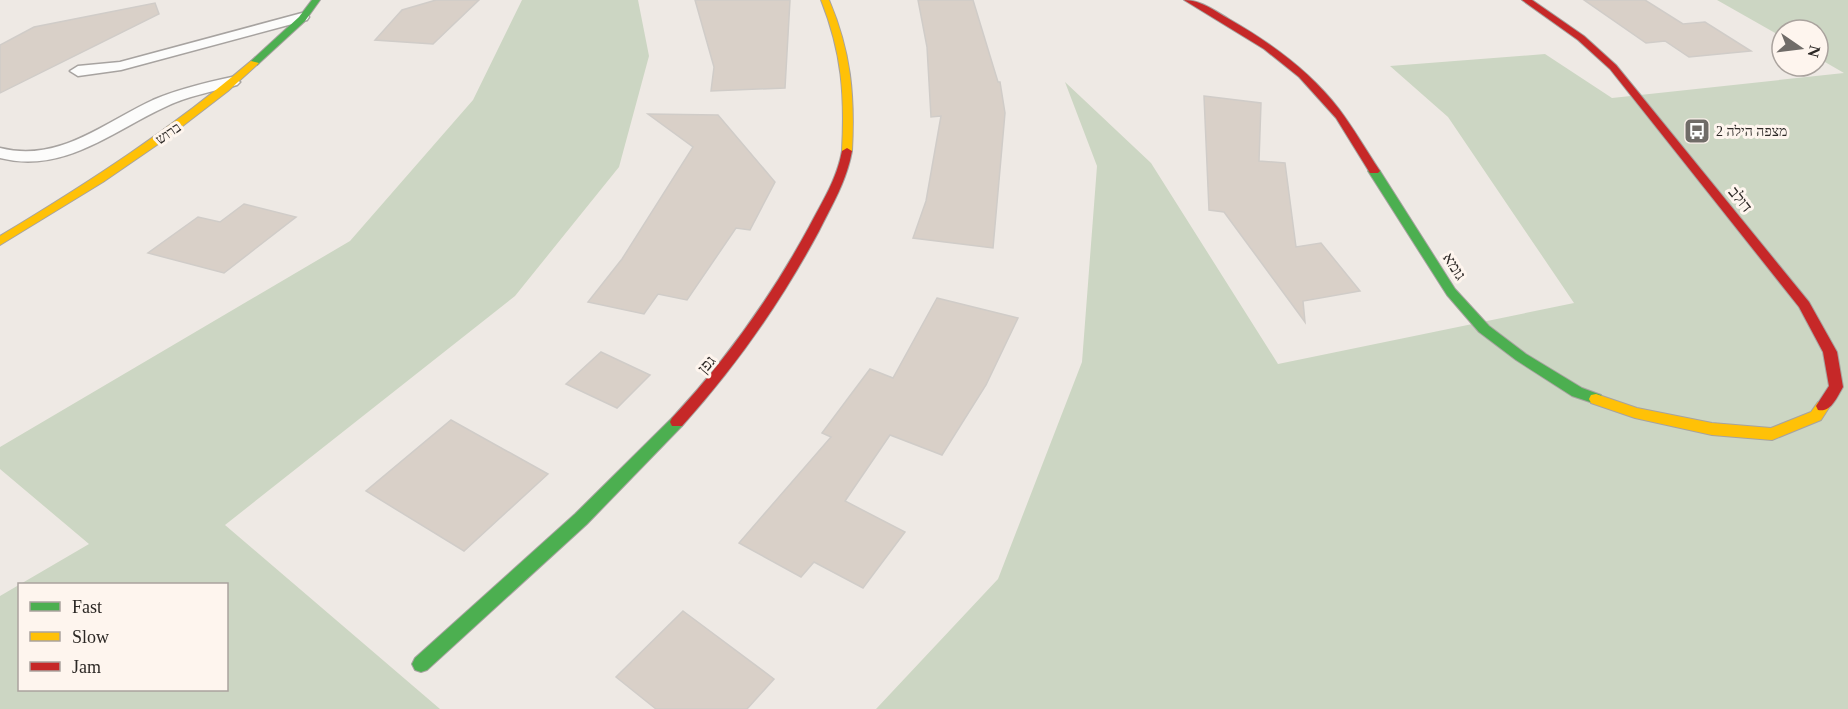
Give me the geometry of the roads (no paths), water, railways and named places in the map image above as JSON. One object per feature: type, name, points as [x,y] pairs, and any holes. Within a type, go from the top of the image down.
[{"type":"street","name":"ברוש","points":[[0,241],[124,163],[183,122],[232,82],[302,17],[316,0]]},
{"type":"street","name":"גפן","points":[[421,664],[588,512],[667,433],[736,355],[784,285],[818,222],[845,162],[851,112],[850,71],[837,24],[825,0]]},
{"type":"street","name":"גומא","points":[[1188,0],[1256,37],[1292,64],[1334,109],[1451,292],[1484,329],[1521,357],[1577,392],[1635,413],[1712,429],[1772,434]]},
{"type":"street","name":"דולב","points":[[1526,0],[1581,38],[1613,67],[1804,305],[1830,352],[1836,387],[1816,416],[1772,434]]},
{"type":"lane","points":[[78,71],[121,66],[302,17]]},
{"type":"lane","points":[[0,153],[12,156],[55,155],[158,104],[192,90],[232,82]]},
{"type":"place","name":"מצפה הילה 2","points":[[1697,131]]}]
